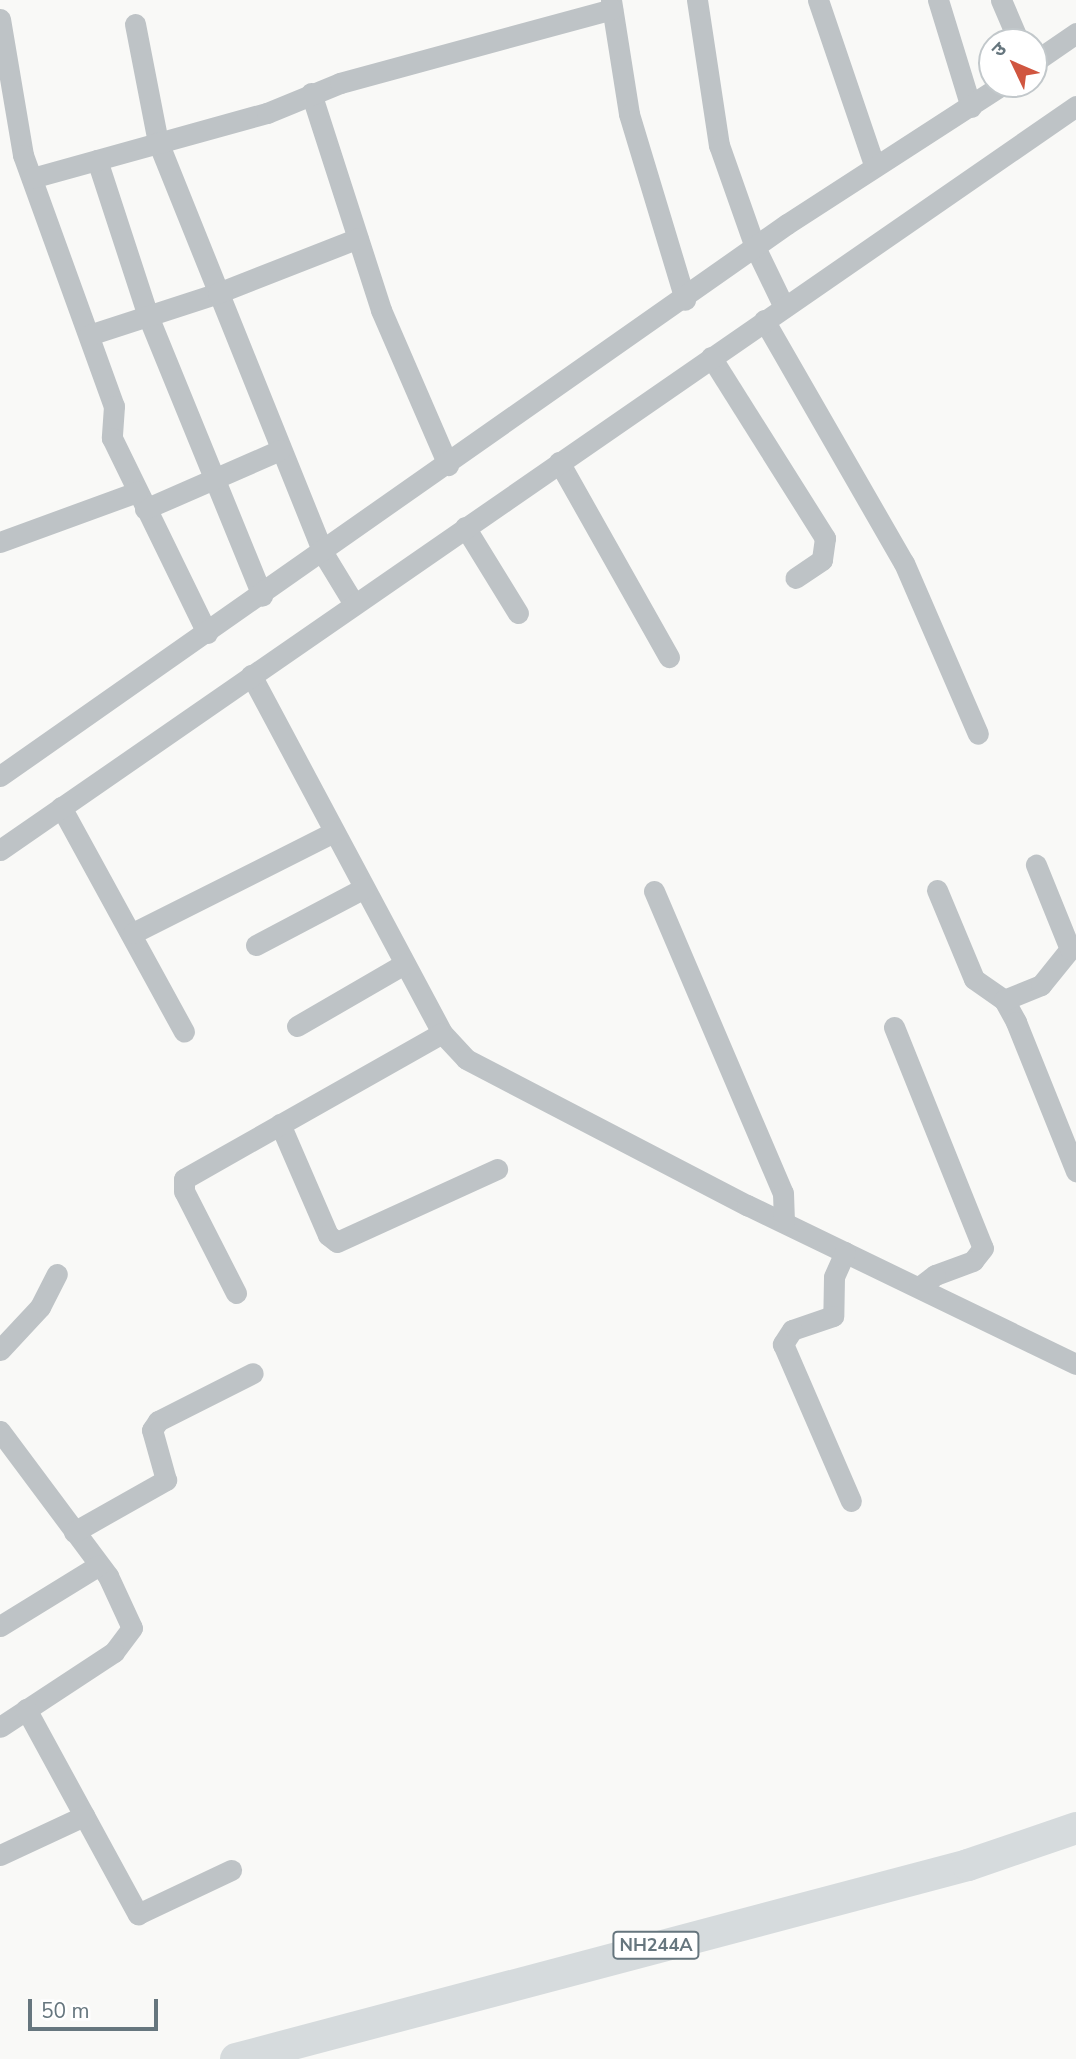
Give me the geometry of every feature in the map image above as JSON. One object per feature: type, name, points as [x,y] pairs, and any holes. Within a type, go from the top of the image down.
[{"type":"highway","name":"NH244A","points":[[236,2059],[968,1865],[1076,1828]]},
{"type":"street","points":[[697,0],[719,145],[759,255],[780,298]]},
{"type":"street","points":[[818,0],[876,167]]},
{"type":"street","points":[[938,0],[971,107]]},
{"type":"street","points":[[1000,0],[1013,28]]},
{"type":"street","points":[[32,178],[267,113],[310,93],[611,5],[629,114],[685,300]]},
{"type":"street","points":[[0,19],[17,125],[32,178],[115,412],[112,438],[207,634]]},
{"type":"street","points":[[135,24],[158,142],[280,450],[327,559],[350,597]]},
{"type":"street","points":[[1048,52],[1076,33]]},
{"type":"street","points":[[310,93],[358,238],[422,414],[449,465]]},
{"type":"street","points":[[0,776],[262,596],[327,559],[449,465],[685,300],[759,255],[876,167],[984,98]]},
{"type":"street","points":[[0,850],[251,675],[350,597],[465,527],[764,320],[780,298],[1076,106]]},
{"type":"street","points":[[97,160],[148,316],[212,480],[262,596]]},
{"type":"street","points":[[89,335],[218,293],[358,238]]},
{"type":"street","points":[[764,320],[904,563],[978,734]]},
{"type":"street","points":[[711,357],[825,538],[822,561],[795,578]]},
{"type":"street","points":[[0,542],[212,480],[280,450]]},
{"type":"street","points":[[559,462],[669,657]]},
{"type":"street","points":[[465,527],[519,613]]},
{"type":"street","points":[[251,675],[442,1033],[485,1071],[784,1222],[1076,1364]]},
{"type":"street","points":[[61,807],[133,933],[184,1032]]},
{"type":"street","points":[[133,933],[334,832]]},
{"type":"street","points":[[1004,1000],[1041,985],[1070,949],[1036,865]]},
{"type":"street","points":[[256,945],[364,888]]},
{"type":"street","points":[[937,890],[974,979],[1004,1000],[1076,1171]]},
{"type":"street","points":[[654,891],[783,1192],[784,1222]]},
{"type":"street","points":[[297,1026],[404,964]]},
{"type":"street","points":[[894,1027],[983,1248],[973,1261],[919,1287]]},
{"type":"street","points":[[236,1293],[183,1182],[442,1033]]},
{"type":"street","points":[[280,1124],[328,1236],[337,1242],[498,1169]]},
{"type":"street","points":[[845,1252],[834,1277],[833,1316],[792,1330],[783,1344],[851,1502]]},
{"type":"street","points":[[0,1350],[40,1307],[57,1274]]},
{"type":"street","points":[[74,1532],[166,1480],[152,1430],[158,1421],[253,1373]]},
{"type":"street","points":[[0,1431],[99,1564],[132,1617],[128,1639],[0,1727]]},
{"type":"street","points":[[0,1626],[99,1564]]},
{"type":"street","points":[[26,1709],[138,1914],[230,1870]]},
{"type":"street","points":[[0,1855],[84,1816]]}]
